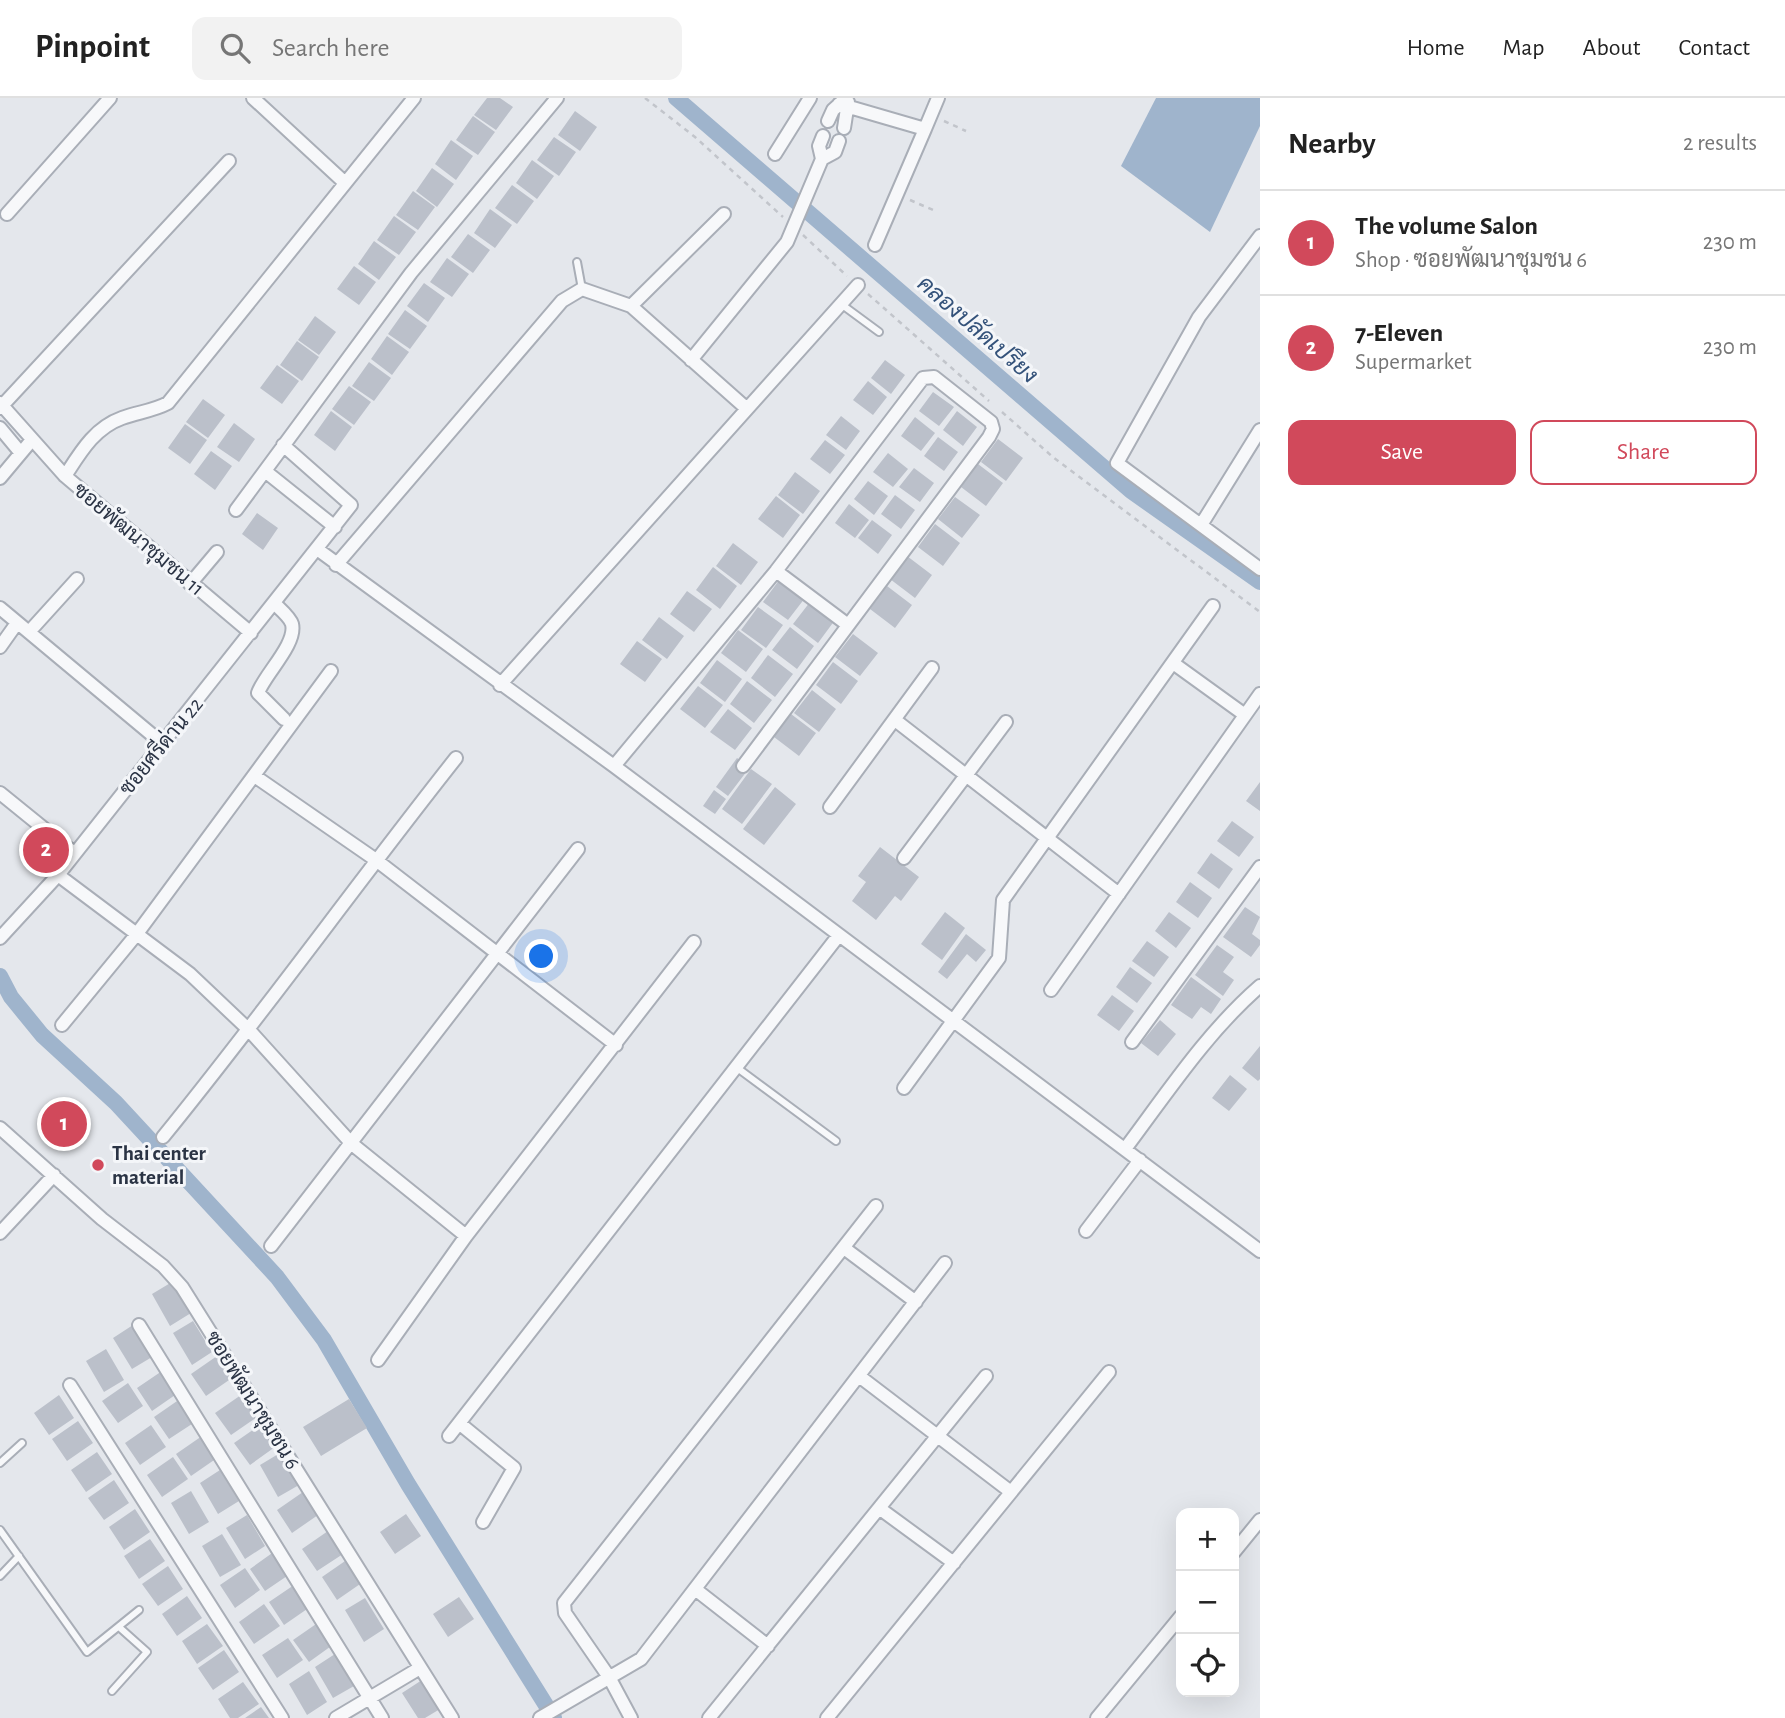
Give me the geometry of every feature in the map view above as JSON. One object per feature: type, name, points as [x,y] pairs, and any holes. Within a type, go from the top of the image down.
[{"type":"street","points":[[6,214],[110,98]]},
{"type":"street","points":[[65,476],[86,443],[105,427],[121,418],[153,411],[168,402],[414,98]]},
{"type":"street","points":[[236,510],[411,273],[557,98]]},
{"type":"street","points":[[775,154],[810,98]]},
{"type":"street","points":[[875,245],[938,98]]},
{"type":"street","points":[[262,101],[344,182]]},
{"type":"street","points":[[846,102],[925,129]]},
{"type":"street","points":[[828,121],[833,110],[846,102]]},
{"type":"street","points":[[844,128],[846,102]]},
{"type":"street","points":[[691,360],[787,242],[822,159],[819,146],[823,136]]},
{"type":"street","points":[[822,159],[835,152],[839,141]]},
{"type":"street","points":[[1,405],[229,161]]},
{"type":"street","points":[[631,306],[724,214]]},
{"type":"street","points":[[1260,236],[1199,317],[1118,463],[1260,569]]},
{"type":"street","points":[[499,685],[858,285]]},
{"type":"street","points":[[336,565],[562,301],[582,289],[631,306],[746,408]]},
{"type":"street","points":[[614,766],[776,571],[923,378],[934,377],[990,422],[993,429],[743,766]]},
{"type":"street","name":"ซอยพัฒนาชุมชน 11","points":[[1,405],[65,476],[251,633]]},
{"type":"street","points":[[0,428],[20,453]]},
{"type":"street","points":[[1201,525],[1260,430]]},
{"type":"street","points":[[0,478],[31,441]]},
{"type":"street","name":"ซอยศรีด่าน 22","points":[[0,938],[58,875],[351,504],[283,446]]},
{"type":"street","points":[[265,471],[335,527]]},
{"type":"street","points":[[317,549],[499,685],[614,766],[1260,1251]]},
{"type":"street","points":[[190,584],[217,552]]},
{"type":"street","points":[[776,571],[848,625]]},
{"type":"street","points":[[29,632],[77,579]]},
{"type":"street","points":[[274,603],[292,622],[292,631],[258,694],[284,719]]},
{"type":"street","points":[[904,1088],[956,1021],[999,958],[1002,947],[1003,900],[1213,606]]},
{"type":"street","points":[[0,608],[163,744]]},
{"type":"street","points":[[0,647],[18,623]]},
{"type":"street","points":[[1173,663],[1245,715]]},
{"type":"street","points":[[830,807],[932,668]]},
{"type":"street","points":[[62,1025],[256,777],[331,671]]},
{"type":"street","points":[[1051,990],[1260,694]]},
{"type":"street","points":[[895,720],[1119,894]]},
{"type":"street","points":[[904,858],[1006,722]]},
{"type":"street","points":[[163,1137],[249,1030],[456,758]]},
{"type":"street","points":[[256,777],[376,860],[616,1045]]},
{"type":"street","points":[[0,793],[74,853]]},
{"type":"street","points":[[271,1246],[578,849]]},
{"type":"street","points":[[1132,1042],[1260,867]]},
{"type":"street","points":[[58,875],[190,974],[249,1030],[352,1144],[466,1236]]},
{"type":"street","points":[[449,1436],[839,935]]},
{"type":"street","points":[[378,1360],[466,1236],[694,942]]},
{"type":"street","points":[[1125,1149],[1183,1071],[1242,1002],[1260,986]]},
{"type":"street","name":"ซอยพัฒนาชุมชน 6","points":[[2,1132],[163,1266],[182,1287],[452,1718]]},
{"type":"street","points":[[1086,1231],[1140,1160]]},
{"type":"street","points":[[0,1233],[54,1175]]},
{"type":"street","points":[[631,1718],[609,1677],[565,1613],[564,1603],[876,1206]]},
{"type":"street","points":[[844,1248],[916,1301]]},
{"type":"street","points":[[540,1718],[641,1659],[946,1263]]},
{"type":"street","points":[[139,1325],[382,1718]]},
{"type":"street","points":[[827,1718],[1109,1372]]},
{"type":"street","points":[[859,1376],[1011,1492]]},
{"type":"street","points":[[709,1718],[986,1376]]},
{"type":"street","points":[[70,1385],[282,1718]]},
{"type":"street","points":[[459,1423],[514,1468],[483,1521]]},
{"type":"street","points":[[879,1508],[954,1563]]},
{"type":"street","points":[[1239,1546],[1260,1520]]},
{"type":"street","points":[[695,1589],[768,1646]]},
{"type":"street","points":[[1097,1718],[1176,1622]]},
{"type":"street","points":[[336,1718],[420,1668]]},
{"type":"lane","points":[[577,262],[582,289]]},
{"type":"lane","points":[[841,304],[879,332]]},
{"type":"lane","points":[[736,1068],[836,1141]]},
{"type":"lane","points":[[0,1463],[22,1443]]},
{"type":"lane","points":[[0,1530],[87,1652],[139,1611]]},
{"type":"lane","points":[[0,1576],[19,1556]]},
{"type":"lane","points":[[112,1691],[147,1652],[119,1627]]},
{"type":"path","points":[[645,98],[695,137],[790,224]]},
{"type":"path","points":[[931,115],[966,131]]},
{"type":"path","points":[[897,194],[933,210]]},
{"type":"path","points":[[799,232],[1054,458],[1260,612]]},
{"type":"water","points":[[1156,98],[1260,98],[1260,126],[1210,232],[1121,166]]},
{"type":"building","points":[[487,98],[500,98],[513,107],[496,130],[474,115]]},
{"type":"building","points":[[575,111],[597,127],[580,151],[558,135]]},
{"type":"building","points":[[473,116],[495,132],[478,155],[456,140]]},
{"type":"building","points":[[554,137],[576,152],[559,176],[537,160]]},
{"type":"building","points":[[451,140],[473,156],[456,180],[435,164]]},
{"type":"building","points":[[532,160],[554,176],[537,199],[516,183]]},
{"type":"building","points":[[432,168],[454,184],[437,207],[416,191]]},
{"type":"building","points":[[512,185],[534,201],[517,224],[495,208]]},
{"type":"building","points":[[413,191],[435,207],[418,230],[396,215]]},
{"type":"building","points":[[490,209],[512,225],[495,248],[474,233]]},
{"type":"building","points":[[394,216],[416,232],[399,255],[377,240]]},
{"type":"building","points":[[468,234],[490,250],[473,273],[451,257]]},
{"type":"building","points":[[374,241],[396,257],[379,280],[358,264]]},
{"type":"building","points":[[447,258],[469,274],[452,297],[430,282]]},
{"type":"building","points":[[354,266],[376,282],[359,305],[337,289]]},
{"type":"building","points":[[424,283],[445,298],[428,322],[407,306]]},
{"type":"building","points":[[405,310],[427,326],[410,349],[388,334]]},
{"type":"building","points":[[315,316],[336,332],[319,355],[298,340]]},
{"type":"building","points":[[387,336],[409,352],[392,375],[371,359]]},
{"type":"building","points":[[297,341],[319,357],[302,381],[280,365]]},
{"type":"building","points":[[885,360],[905,375],[891,394],[871,378]]},
{"type":"building","points":[[369,362],[391,378],[374,401],[352,386]]},
{"type":"building","points":[[277,365],[299,381],[282,404],[260,388]]},
{"type":"building","points":[[868,381],[887,397],[873,415],[853,400]]},
{"type":"building","points":[[349,386],[371,402],[354,425],[332,409]]},
{"type":"building","points":[[933,392],[954,407],[939,426],[919,411]]},
{"type":"building","points":[[203,399],[225,415],[208,438],[186,422]]},
{"type":"building","points":[[331,411],[352,427],[335,451],[314,435]]},
{"type":"building","points":[[957,411],[977,427],[963,446],[943,430]]},
{"type":"building","points":[[841,416],[860,431],[846,450],[826,435]]},
{"type":"building","points":[[915,417],[935,433],[921,451],[901,436]]},
{"type":"building","points":[[234,423],[255,439],[239,462],[217,447]]},
{"type":"building","points":[[185,424],[207,440],[190,464],[168,448]]},
{"type":"building","points":[[938,437],[958,452],[944,471],[924,456]]},
{"type":"building","points":[[998,439],[1023,458],[1006,481],[981,462]]},
{"type":"building","points":[[825,440],[845,455],[830,474],[810,459]]},
{"type":"building","points":[[211,451],[232,466],[215,490],[194,474]]},
{"type":"building","points":[[888,453],[908,469],[893,487],[873,472]]},
{"type":"building","points":[[978,464],[1003,483],[986,506],[961,487]]},
{"type":"building","points":[[914,468],[934,483],[920,502],[899,487]]},
{"type":"building","points":[[795,472],[820,491],[803,514],[778,495]]},
{"type":"building","points":[[868,481],[888,496],[874,515],[854,499]]},
{"type":"building","points":[[895,495],[915,510],[901,529],[881,514]]},
{"type":"building","points":[[776,496],[800,515],[783,538],[758,519]]},
{"type":"building","points":[[955,497],[980,515],[962,538],[938,519]]},
{"type":"building","points":[[849,504],[869,520],[855,538],[835,523]]},
{"type":"building","points":[[257,513],[278,528],[263,550],[242,534]]},
{"type":"building","points":[[872,520],[892,535],[878,554],[858,538]]},
{"type":"building","points":[[935,524],[960,543],[943,566],[918,547]]},
{"type":"building","points":[[733,543],[758,562],[741,585],[716,566]]},
{"type":"building","points":[[907,556],[932,575],[915,598],[890,579]]},
{"type":"building","points":[[713,567],[737,586],[720,609],[696,590]]},
{"type":"building","points":[[780,579],[805,598],[788,620],[763,602]]},
{"type":"building","points":[[887,586],[912,605],[895,628],[870,609]]},
{"type":"building","points":[[687,591],[712,609],[694,632],[670,614]]},
{"type":"building","points":[[810,602],[835,620],[818,643],[793,624]]},
{"type":"building","points":[[758,607],[783,625],[766,648],[741,630]]},
{"type":"building","points":[[659,617],[684,636],[667,659],[642,640]]},
{"type":"building","points":[[790,627],[814,646],[797,669],[772,650]]},
{"type":"building","points":[[738,630],[763,649],[746,672],[721,653]]},
{"type":"building","points":[[853,634],[878,653],[860,676],[835,657]]},
{"type":"building","points":[[637,641],[662,659],[645,682],[620,664]]},
{"type":"building","points":[[768,655],[793,674],[775,697],[751,678]]},
{"type":"building","points":[[717,660],[742,679],[725,702],[700,683]]},
{"type":"building","points":[[833,662],[858,681],[841,704],[816,685]]},
{"type":"building","points":[[747,681],[772,700],[754,723],[730,704]]},
{"type":"building","points":[[698,686],[723,705],[705,728],[680,709]]},
{"type":"building","points":[[812,690],[836,709],[819,732],[794,713]]},
{"type":"building","points":[[728,709],[752,728],[735,750],[710,732]]},
{"type":"building","points":[[791,714],[816,733],[799,756],[774,737]]},
{"type":"building","points":[[737,758],[750,767],[728,796],[716,787]]},
{"type":"building","points":[[751,769],[772,784],[742,824],[722,809]]},
{"type":"building","points":[[1260,782],[1260,811],[1246,801]]},
{"type":"building","points":[[775,787],[796,804],[764,845],[743,829]]},
{"type":"building","points":[[714,790],[726,799],[715,814],[703,806]]},
{"type":"building","points":[[1232,821],[1254,837],[1239,857],[1217,841]]},
{"type":"building","points":[[880,847],[919,877],[901,901],[895,896],[876,920],[852,901],[866,882],[858,876]]},
{"type":"building","points":[[1211,853],[1233,869],[1219,889],[1197,873]]},
{"type":"building","points":[[1190,882],[1212,898],[1198,918],[1176,902]]},
{"type":"building","points":[[1245,907],[1260,917],[1252,934],[1260,940],[1260,945],[1251,957],[1223,937]]},
{"type":"building","points":[[945,912],[965,928],[942,960],[921,944]]},
{"type":"building","points":[[1169,912],[1191,928],[1176,948],[1155,931]]},
{"type":"building","points":[[966,934],[986,950],[976,962],[967,954],[947,979],[938,972]]},
{"type":"building","points":[[1147,941],[1169,957],[1154,977],[1132,961]]},
{"type":"building","points":[[1217,945],[1234,957],[1223,972],[1234,980],[1223,996],[1195,975]]},
{"type":"building","points":[[1130,967],[1152,983],[1137,1003],[1116,987]]},
{"type":"building","points":[[1191,977],[1221,999],[1211,1014],[1201,1007],[1192,1019],[1171,1005]]},
{"type":"building","points":[[1112,995],[1134,1011],[1119,1031],[1097,1015]]},
{"type":"building","points":[[1160,1020],[1176,1034],[1158,1056],[1141,1043]]},
{"type":"building","points":[[1260,1046],[1260,1079],[1258,1081],[1242,1068]]},
{"type":"building","points":[[1230,1075],[1247,1089],[1229,1111],[1212,1098]]},
{"type":"building","points":[[172,1282],[191,1313],[170,1326],[152,1294]]},
{"type":"building","points":[[193,1321],[212,1352],[192,1365],[173,1333]]},
{"type":"building","points":[[133,1325],[152,1357],[132,1369],[113,1338]]},
{"type":"building","points":[[106,1349],[124,1380],[104,1392],[86,1361]]},
{"type":"building","points":[[217,1356],[232,1378],[206,1396],[191,1374]]},
{"type":"building","points":[[162,1371],[178,1393],[152,1411],[137,1388]]},
{"type":"building","points":[[128,1383],[143,1406],[118,1423],[102,1401]]},
{"type":"building","points":[[59,1395],[74,1418],[49,1435],[34,1413]]},
{"type":"building","points":[[241,1395],[257,1417],[231,1435],[215,1413]]},
{"type":"building","points":[[180,1399],[195,1422],[169,1439],[154,1417]]},
{"type":"building","points":[[349,1399],[367,1428],[321,1456],[303,1427]]},
{"type":"building","points":[[78,1421],[93,1443],[67,1461],[52,1439]]},
{"type":"building","points":[[151,1425],[166,1447],[140,1465],[125,1443]]},
{"type":"building","points":[[260,1425],[275,1447],[250,1465],[234,1443]]},
{"type":"building","points":[[202,1436],[217,1458],[191,1476],[176,1454]]},
{"type":"building","points":[[97,1452],[112,1474],[86,1492],[71,1470]]},
{"type":"building","points":[[280,1453],[299,1485],[278,1497],[260,1465]]},
{"type":"building","points":[[173,1457],[188,1479],[162,1497],[147,1475]]},
{"type":"building","points":[[220,1470],[239,1501],[218,1514],[200,1483]]},
{"type":"building","points":[[114,1480],[129,1503],[104,1520],[88,1498]]},
{"type":"building","points":[[191,1491],[209,1522],[189,1534],[171,1503]]},
{"type":"building","points":[[303,1492],[318,1515],[292,1533],[277,1510]]},
{"type":"building","points":[[135,1509],[150,1532],[124,1550],[109,1527]]},
{"type":"building","points":[[406,1514],[421,1536],[395,1554],[380,1532]]},
{"type":"building","points":[[247,1515],[265,1546],[245,1559],[226,1528]]},
{"type":"building","points":[[328,1531],[343,1554],[317,1571],[302,1549]]},
{"type":"building","points":[[222,1534],[241,1565],[220,1577],[202,1546]]},
{"type":"building","points":[[150,1539],[165,1561],[139,1579],[124,1556]]},
{"type":"building","points":[[275,1551],[290,1574],[265,1591],[250,1569]]},
{"type":"building","points":[[348,1559],[363,1582],[337,1600],[322,1577]]},
{"type":"building","points":[[168,1566],[183,1589],[158,1606],[142,1584]]},
{"type":"building","points":[[245,1568],[260,1590],[235,1608],[220,1585]]},
{"type":"building","points":[[294,1585],[310,1607],[284,1625],[269,1602]]},
{"type":"building","points":[[187,1596],[202,1618],[177,1636],[162,1614]]},
{"type":"building","points":[[459,1597],[474,1619],[448,1637],[433,1614]]},
{"type":"building","points":[[365,1598],[384,1629],[364,1642],[345,1610]]},
{"type":"building","points":[[264,1604],[280,1626],[254,1644],[239,1622]]},
{"type":"building","points":[[319,1622],[334,1644],[309,1662],[293,1640]]},
{"type":"building","points":[[207,1624],[223,1646],[197,1664],[182,1641]]},
{"type":"building","points":[[288,1638],[303,1660],[277,1678],[262,1655]]},
{"type":"building","points":[[224,1650],[239,1672],[213,1690],[198,1668]]},
{"type":"building","points":[[335,1654],[354,1686],[333,1698],[315,1667]]},
{"type":"building","points":[[309,1671],[327,1702],[307,1715],[289,1684]]},
{"type":"building","points":[[422,1680],[440,1709],[425,1718],[418,1718],[402,1693]]},
{"type":"building","points":[[243,1682],[259,1704],[238,1718],[230,1718],[218,1699]]},
{"type":"building","points":[[261,1707],[269,1718],[245,1718]]},
{"type":"waterway","name":"คลองปลัดเปรียง","points":[[676,98],[1131,491],[1260,582]]},
{"type":"waterway","points":[[0,976],[11,997],[42,1035],[116,1103],[277,1277],[324,1340],[408,1484],[554,1718]]},
{"type":"place","name":"7-Eleven","points":[[46,850]]},
{"type":"place","name":"The volume Salon","points":[[64,1124]]},
{"type":"place","name":"Thai center material","points":[[98,1165]]}]
